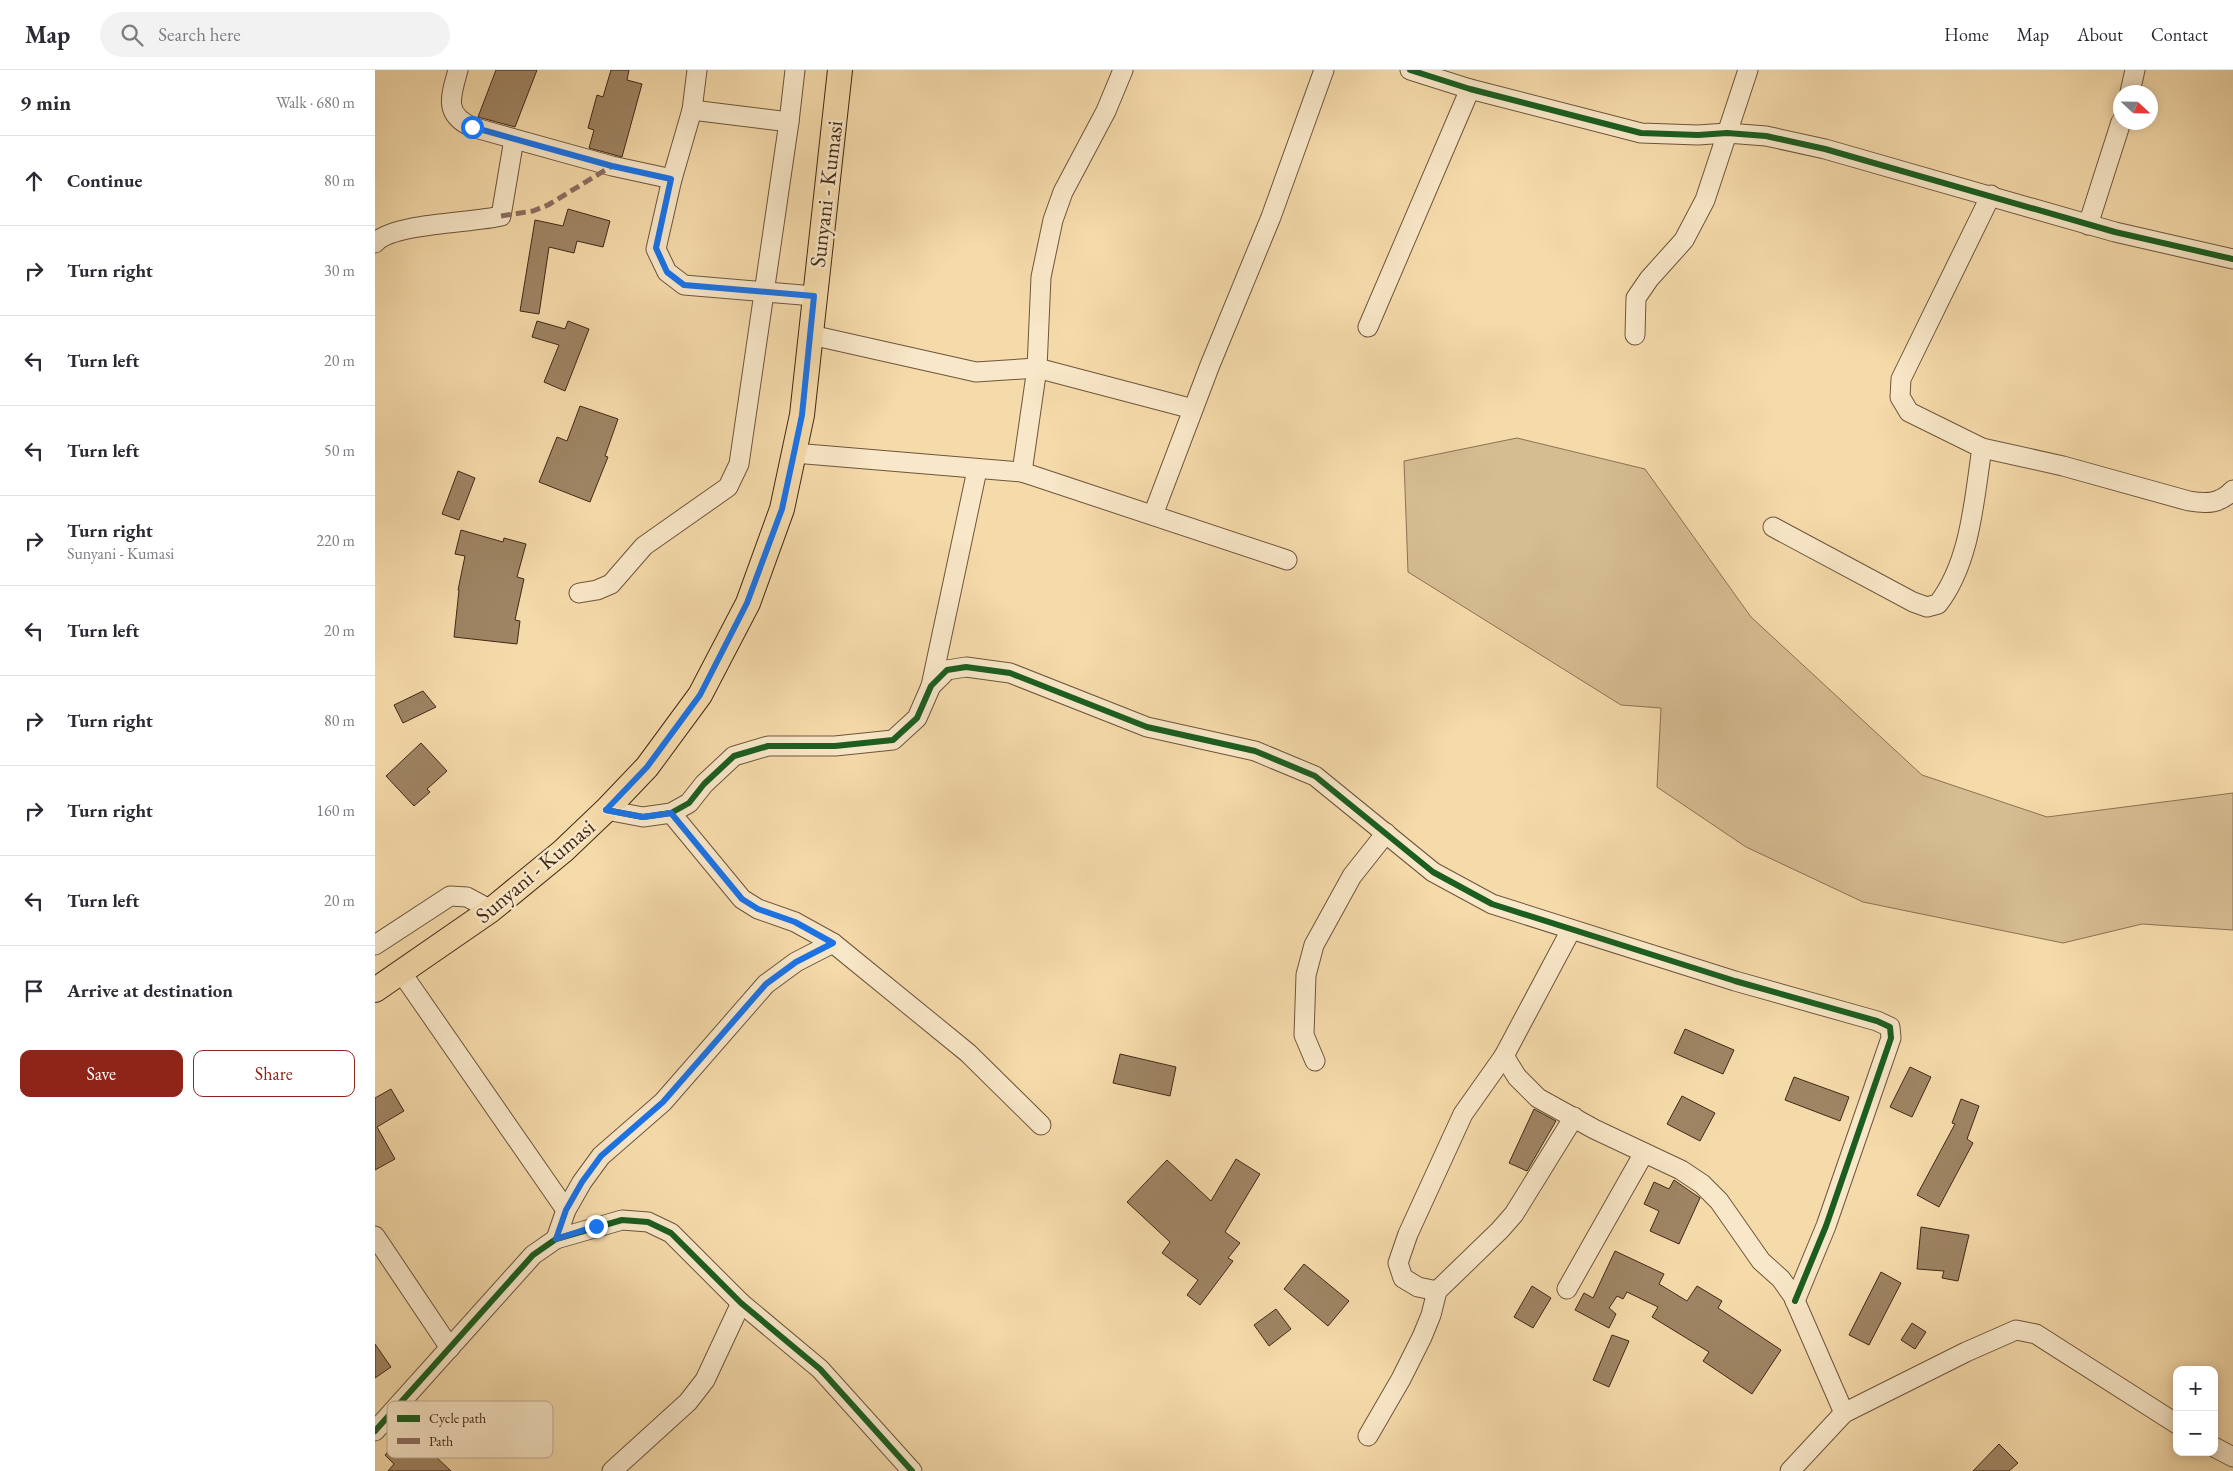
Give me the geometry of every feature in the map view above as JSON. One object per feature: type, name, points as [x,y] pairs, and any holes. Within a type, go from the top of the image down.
[{"type":"main road","name":"Sunyani - Kumasi","points":[[375,990],[491,910],[563,851],[606,810],[647,767],[700,695],[747,603],[782,509],[802,415],[840,70]]},
{"type":"street","points":[[458,70],[453,89],[451,109],[458,121],[514,139],[612,166],[671,179]]},
{"type":"street","points":[[697,70],[692,110],[671,179],[656,248],[667,272],[684,285],[814,296]]},
{"type":"street","points":[[579,593],[597,590],[611,584],[644,546],[728,486],[739,464],[795,70]]},
{"type":"street","points":[[1022,472],[1037,368],[1041,277],[1053,220],[1063,192],[1106,111],[1123,70]]},
{"type":"street","points":[[1153,515],[1193,409],[1271,217],[1324,70]]},
{"type":"street","points":[[1410,70],[1469,90],[1641,133],[1698,136],[1727,133],[1766,136],[1825,149],[1991,195],[2088,225],[2189,251],[2233,259]]},
{"type":"street","points":[[1635,336],[1636,298],[1649,279],[1684,240],[1705,200],[1748,70]]},
{"type":"street","points":[[2131,85],[2135,70]]},
{"type":"street","points":[[1369,327],[1469,90]]},
{"type":"street","points":[[692,110],[789,122]]},
{"type":"street","points":[[2088,225],[2118,130]]},
{"type":"street","points":[[375,243],[380,237],[401,230],[481,221],[501,216],[514,139]]},
{"type":"street","points":[[1991,195],[1901,379],[1900,397],[1909,412],[1982,448],[2063,466],[2189,502],[2208,504],[2226,498],[2233,490]]},
{"type":"street","points":[[811,335],[976,372],[1037,368],[1193,409]]},
{"type":"street","points":[[1773,527],[1913,602],[1927,607],[1938,604],[1946,594],[1955,574],[1970,526],[1982,448]]},
{"type":"street","points":[[794,453],[977,470],[1022,472],[1287,560]]},
{"type":"street","points":[[606,810],[643,817],[671,813],[689,803],[704,784],[734,756],[768,746],[835,746],[893,740],[917,718],[931,686],[977,470]]},
{"type":"street","points":[[931,686],[947,670],[966,667],[1010,673],[1147,726],[1255,751],[1315,776],[1433,872],[1492,904],[1735,981],[1877,1021],[1890,1027],[1891,1038],[1826,1226],[1795,1301]]},
{"type":"street","points":[[671,813],[742,899],[758,909],[795,922],[833,943],[968,1053],[1041,1125]]},
{"type":"street","points":[[1315,1061],[1304,1035],[1306,975],[1314,945],[1352,876],[1386,833]]},
{"type":"street","points":[[377,939],[450,896],[467,897],[491,910]]},
{"type":"street","points":[[1437,1291],[1418,1287],[1403,1278],[1398,1264],[1408,1234],[1463,1114],[1504,1056],[1571,930]]},
{"type":"street","points":[[556,1239],[566,1210],[582,1182],[601,1156],[663,1102],[766,984],[796,962],[833,943]]},
{"type":"street","points":[[401,972],[566,1210]]},
{"type":"street","points":[[1504,1056],[1517,1077],[1538,1098],[1574,1118],[1681,1170],[1702,1184],[1719,1201],[1761,1261],[1781,1279],[1795,1301],[1844,1413]]},
{"type":"street","points":[[1368,1436],[1401,1379],[1422,1337],[1431,1315],[1437,1291],[1514,1214],[1574,1118]]},
{"type":"street","points":[[1567,1289],[1644,1152]]},
{"type":"street","points":[[402,1401],[533,1256],[556,1239],[622,1220],[648,1222],[671,1233],[741,1303],[820,1369],[912,1471]]},
{"type":"street","points":[[375,1236],[450,1348]]},
{"type":"street","points":[[613,1471],[688,1402],[705,1380],[741,1303]]},
{"type":"street","points":[[1790,1471],[1844,1413],[1966,1352],[2016,1330],[2036,1334],[2173,1421]]},
{"type":"street","points":[[375,1431],[387,1418]]},
{"type":"street","points":[[2218,1449],[2233,1457]]},
{"type":"shaded area","points":[[1517,438],[1645,469],[1751,617],[1922,775],[2047,817],[2233,793],[2233,930],[2142,924],[2063,943],[1863,902],[1746,847],[1657,787],[1661,708],[1621,705],[1408,572],[1404,461]]},
{"type":"building","points":[[496,70],[537,70],[515,127],[478,117]]},
{"type":"building","points":[[611,70],[629,70],[627,80],[642,84],[622,157],[589,148],[594,130],[588,128],[597,95],[603,97]]},
{"type":"building","points":[[568,209],[610,221],[603,247],[577,241],[574,253],[549,247],[539,314],[520,311],[535,220],[563,226]]},
{"type":"building","points":[[537,321],[565,329],[568,321],[589,329],[565,391],[544,382],[559,345],[532,337]]},
{"type":"building","points":[[580,406],[618,419],[605,456],[608,457],[590,502],[539,482],[557,437],[567,441]]},
{"type":"building","points":[[458,471],[475,478],[459,520],[442,514]]},
{"type":"building","points":[[461,530],[503,542],[504,538],[526,544],[517,577],[524,579],[515,620],[520,621],[517,644],[454,637],[458,590],[465,556],[455,554]]},
{"type":"building","points":[[423,691],[436,707],[403,723],[394,705]]},
{"type":"building","points":[[421,743],[447,771],[427,789],[430,792],[414,806],[386,776]]},
{"type":"building","points":[[1685,1029],[1734,1050],[1723,1074],[1674,1053]]},
{"type":"building","points":[[1120,1054],[1176,1067],[1170,1096],[1113,1083]]},
{"type":"building","points":[[1910,1067],[1931,1077],[1912,1117],[1890,1107]]},
{"type":"building","points":[[1794,1077],[1849,1097],[1840,1121],[1785,1100]]},
{"type":"building","points":[[391,1089],[404,1111],[377,1127],[395,1159],[375,1170],[375,1098]]},
{"type":"building","points":[[1682,1096],[1715,1113],[1700,1141],[1667,1124]]},
{"type":"building","points":[[1961,1099],[1979,1106],[1967,1139],[1973,1143],[1939,1207],[1917,1195],[1955,1124],[1952,1123]]},
{"type":"building","points":[[1534,1109],[1556,1121],[1527,1171],[1509,1163]]},
{"type":"building","points":[[1236,1159],[1260,1174],[1225,1232],[1240,1243],[1228,1258],[1233,1261],[1200,1305],[1187,1295],[1198,1280],[1162,1253],[1170,1242],[1127,1202],[1167,1160],[1211,1201]]},
{"type":"building","points":[[1674,1180],[1700,1198],[1679,1244],[1650,1231],[1659,1211],[1644,1204],[1654,1182],[1669,1189]]},
{"type":"building","points":[[1921,1227],[1969,1235],[1958,1281],[1942,1278],[1944,1271],[1917,1269]]},
{"type":"building","points":[[1615,1251],[1664,1274],[1659,1284],[1687,1301],[1697,1286],[1722,1301],[1718,1308],[1781,1350],[1752,1394],[1703,1361],[1709,1352],[1652,1317],[1658,1307],[1627,1292],[1623,1299],[1617,1296],[1609,1308],[1616,1314],[1609,1328],[1575,1310],[1584,1293],[1593,1298]]},
{"type":"building","points":[[1304,1264],[1349,1301],[1328,1326],[1284,1289]]},
{"type":"building","points":[[1881,1272],[1901,1283],[1869,1345],[1849,1335]]},
{"type":"building","points":[[1532,1286],[1551,1298],[1533,1328],[1514,1317]]},
{"type":"building","points":[[1276,1309],[1291,1329],[1269,1346],[1254,1325]]},
{"type":"building","points":[[1912,1323],[1926,1332],[1915,1349],[1901,1340]]},
{"type":"building","points":[[1612,1335],[1629,1341],[1609,1387],[1593,1380]]},
{"type":"building","points":[[375,1344],[391,1367],[375,1378]]},
{"type":"building","points":[[1999,1444],[2018,1463],[2009,1471],[1973,1471]]},
{"type":"building","points":[[388,1458],[437,1458],[451,1471],[388,1471],[394,1464]]},
{"type":"marked path","points":[[501,216],[533,211],[548,205],[612,166]]},
{"type":"cycle path","points":[[1410,70],[1470,89],[1641,133],[1698,135],[1727,133],[1766,136],[1825,149],[2115,232],[2233,259]]},
{"type":"cycle path","points":[[606,810],[643,817],[671,813],[689,803],[704,784],[734,756],[768,746],[835,746],[893,740],[917,718],[931,686],[947,670],[966,667],[1010,673],[1147,727],[1255,751],[1315,776],[1433,872],[1492,904],[1735,981],[1877,1021],[1890,1027],[1891,1038],[1826,1226],[1795,1301]]},
{"type":"cycle path","points":[[402,1401],[533,1255],[556,1239],[622,1220],[648,1222],[671,1233],[741,1303],[820,1369],[912,1471]]},
{"type":"cycle path","points":[[375,1431],[387,1418]]},
{"type":"route","points":[[472,127],[612,166],[671,179],[656,248],[667,272],[684,285],[814,296],[802,415],[782,509],[747,603],[700,695],[647,767],[606,810],[643,817],[671,813],[742,899],[758,909],[795,922],[833,943],[796,962],[766,984],[693,1065],[663,1102],[601,1156],[582,1182],[566,1210],[556,1239],[596,1226]]}]
